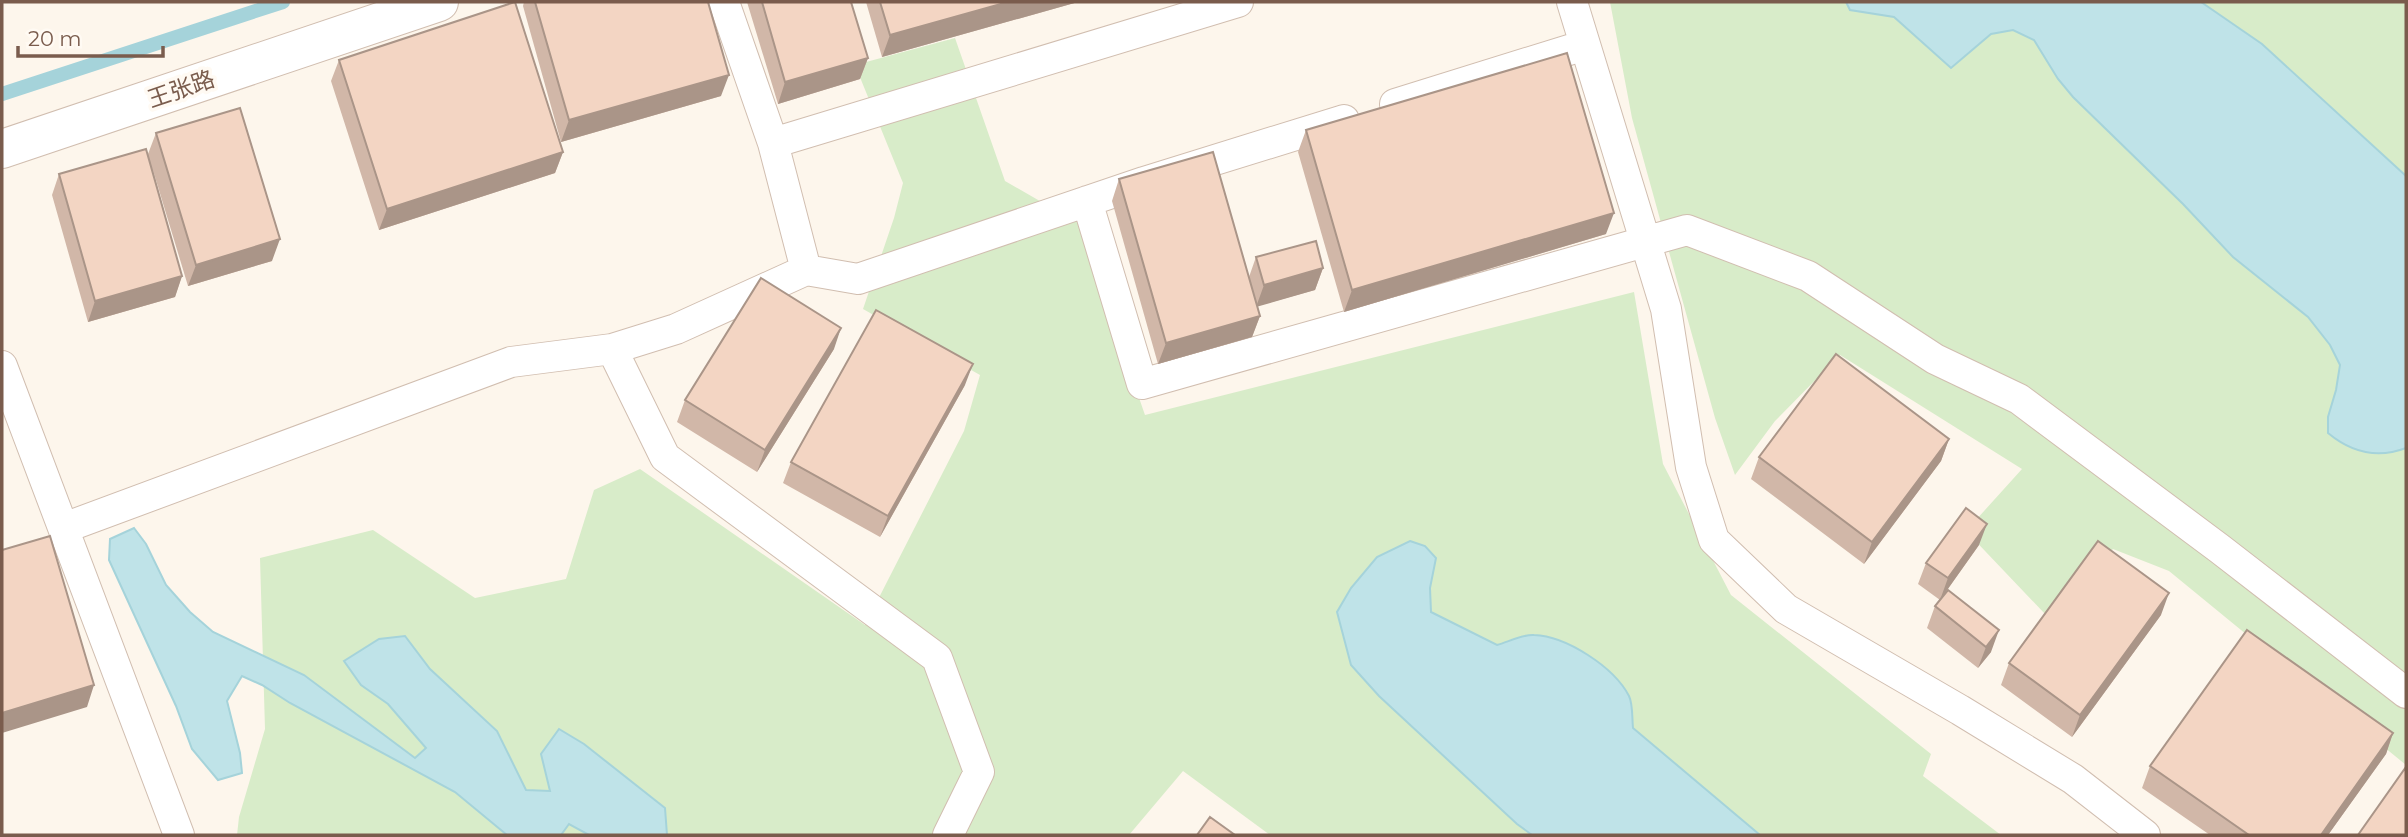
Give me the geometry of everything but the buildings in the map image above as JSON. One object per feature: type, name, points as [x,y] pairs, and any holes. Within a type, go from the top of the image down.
[{"type":"street","name":"王张路","points":[[2,149],[439,2]]},
{"type":"lane","points":[[724,2],[773,143],[806,270]]},
{"type":"lane","points":[[773,143],[1238,2]]},
{"type":"lane","points":[[1572,2],[1666,309],[1691,467],[1714,540],[1786,609],[1961,710],[2073,779],[2145,835]]},
{"type":"lane","points":[[64,528],[511,362],[612,349],[676,329],[806,270],[858,279],[1087,201],[1585,45]]},
{"type":"lane","points":[[1087,201],[1142,384],[1688,230],[1808,276],[1935,359],[2019,399],[2220,549],[2406,693]]},
{"type":"lane","points":[[612,349],[665,457],[937,658],[979,772],[948,835]]},
{"type":"lane","points":[[2,366],[179,835]]},
{"type":"green space","points":[[1610,2],[2406,2],[2406,765],[2169,571],[2113,549],[2046,615],[1966,531],[2022,469],[1840,355],[1775,421],[1735,475],[1715,418],[1632,118]]},
{"type":"green space","points":[[955,38],[1005,181],[1078,223],[1145,415],[1634,292],[1663,464],[1731,595],[1931,754],[1923,776],[2001,835],[1270,835],[1183,771],[1129,835],[237,835],[239,817],[265,729],[260,558],[373,530],[475,598],[566,579],[594,490],[640,469],[865,625],[964,431],[980,375],[863,309],[903,183],[855,65]]},
{"type":"water","points":[[1846,2],[2201,2],[2262,44],[2406,176],[2406,448],[2385,453],[2365,452],[2346,445],[2328,433],[2328,417],[2340,365],[2330,345],[2308,317],[2233,257],[2183,204],[2073,97],[2058,79],[2034,40],[2013,30],[1991,34],[1951,68],[1894,17],[1850,10]]},
{"type":"water","points":[[134,528],[146,544],[166,585],[190,612],[213,632],[304,675],[415,758],[426,748],[388,704],[361,685],[344,661],[379,639],[405,636],[430,669],[497,731],[526,790],[550,791],[541,754],[559,729],[584,744],[665,808],[667,835],[589,835],[569,824],[561,835],[507,835],[455,792],[242,676],[227,701],[240,753],[242,773],[218,780],[192,749],[176,706],[109,560],[110,539]]},
{"type":"water","points":[[1410,541],[1425,546],[1436,558],[1430,588],[1431,612],[1497,645],[1534,635],[1560,641],[1588,655],[1612,674],[1629,696],[1633,728],[1760,835],[1532,835],[1517,824],[1379,696],[1351,665],[1337,612],[1351,588],[1377,557]]},
{"type":"waterway","points":[[2,94],[283,2]]}]
